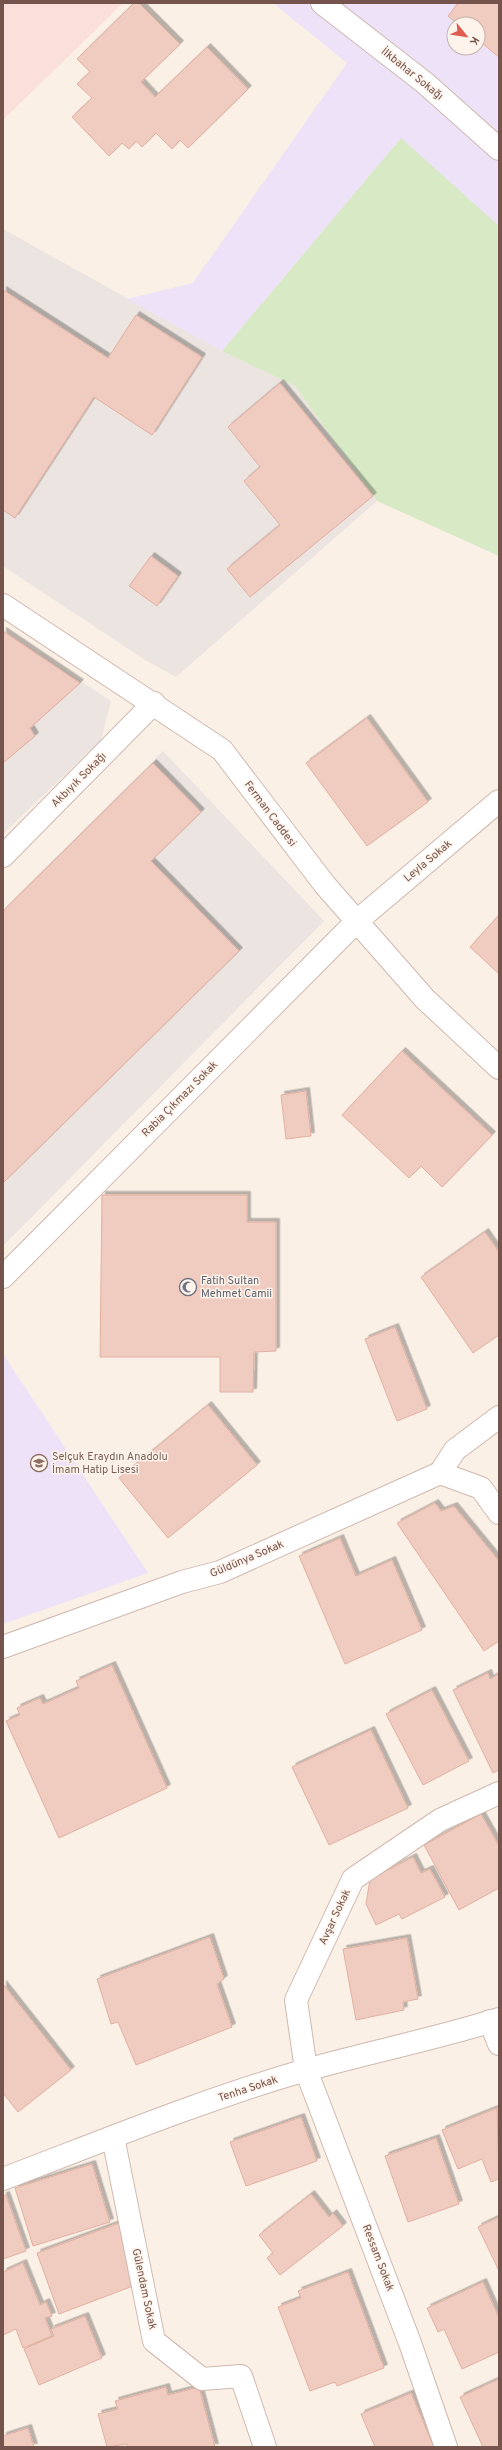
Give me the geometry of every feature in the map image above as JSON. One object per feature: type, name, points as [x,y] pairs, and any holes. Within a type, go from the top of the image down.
[{"type":"street","name":"İlkbahar Sokağı","points":[[322,3],[425,83],[499,149]]},
{"type":"street","name":"Ferman Caddesi","points":[[3,605],[154,703],[222,750],[324,885],[426,999],[499,1068]]},
{"type":"street","name":"Akbıyık Sokağı","points":[[3,856],[154,703]]},
{"type":"street","name":"Leyla Sokak","points":[[357,921],[499,801]]},
{"type":"street","name":"Rabia Çıkmazı Sokak","points":[[3,1277],[357,921]]},
{"type":"street","points":[[499,1417],[455,1450],[440,1473],[481,1488],[499,1513]]},
{"type":"street","name":"Güldünya Sokak","points":[[3,1647],[182,1582],[220,1572],[440,1473]]},
{"type":"street","name":"Avşar Sokak","points":[[306,2070],[296,2000],[353,1879],[440,1820],[499,1793]]},
{"type":"street","points":[[495,2020],[499,2044]]},
{"type":"street","name":"Tenha Sokak","points":[[3,2179],[184,2109],[306,2070],[454,2033],[495,2020]]},
{"type":"street","name":"Ressam Sokak","points":[[306,2070],[410,2342],[446,2447]]},
{"type":"street","name":"Gülendam Sokak","points":[[113,2137],[154,2341],[202,2379],[241,2376],[265,2447]]},
{"type":"shaded area","points":[[3,3],[123,3],[3,120]]},
{"type":"shaded area","points":[[273,3],[499,3],[499,234],[401,138],[222,351],[127,299],[193,283],[347,63]]},
{"type":"shaded area","points":[[3,229],[222,351],[295,386],[377,501],[176,677],[145,660],[3,566]]},
{"type":"shaded area","points":[[3,630],[111,701],[101,740],[3,834]]},
{"type":"shaded area","points":[[163,751],[324,921],[3,1246],[3,910]]},
{"type":"shaded area","name":"Selçuk Eraydın Anadolu İmam Hatip Lisesi","points":[[3,1354],[148,1573],[3,1624]]},
{"type":"green space","points":[[401,138],[499,226],[499,556],[377,501],[295,386],[222,351]]},
{"type":"building","points":[[134,3],[139,3],[180,44],[141,82],[155,97],[207,47],[248,89],[188,148],[180,140],[172,149],[156,133],[142,147],[136,141],[129,149],[122,143],[109,156],[72,117],[92,98],[77,84],[90,72],[77,59]]},
{"type":"building","points":[[458,3],[499,3],[499,57],[486,46],[486,16],[448,16]]},
{"type":"building","points":[[3,290],[108,358],[136,315],[202,357],[152,435],[94,397],[15,518],[3,510]]},
{"type":"building","points":[[280,383],[373,496],[250,597],[227,569],[280,525],[244,481],[260,467],[228,427]]},
{"type":"building","points":[[151,556],[178,576],[157,606],[129,586]]},
{"type":"building","points":[[3,631],[80,683],[30,728],[35,736],[3,763]]},
{"type":"building","points":[[367,718],[428,802],[367,846],[306,763]]},
{"type":"building","points":[[153,763],[201,812],[151,861],[239,951],[3,1183],[3,911]]},
{"type":"building","points":[[499,915],[499,974],[470,947]]},
{"type":"building","points":[[402,1051],[492,1135],[442,1187],[421,1166],[409,1178],[342,1115]]},
{"type":"building","points":[[306,1091],[311,1136],[286,1139],[281,1095]]},
{"type":"building","name":"Fatih Sultan Mehmet Camii","points":[[102,1195],[247,1195],[247,1222],[276,1222],[276,1351],[254,1352],[253,1392],[220,1392],[220,1357],[100,1357]]},
{"type":"building","points":[[485,1232],[499,1252],[499,1335],[473,1353],[421,1277]]},
{"type":"building","points":[[395,1327],[427,1409],[397,1421],[365,1339]]},
{"type":"building","points":[[208,1405],[257,1465],[168,1538],[119,1478]]},
{"type":"building","points":[[435,1503],[441,1511],[454,1506],[499,1561],[499,1641],[484,1651],[397,1523]]},
{"type":"building","points":[[340,1538],[356,1576],[392,1560],[422,1630],[345,1664],[299,1556]]},
{"type":"building","points":[[112,1665],[167,1788],[59,1838],[6,1721],[20,1715],[17,1708],[40,1698],[43,1704],[79,1688],[76,1681]]},
{"type":"building","points":[[488,1673],[490,1679],[499,1674],[499,1770],[493,1773],[453,1690]]},
{"type":"building","points":[[432,1690],[469,1761],[423,1785],[386,1714]]},
{"type":"building","points":[[371,1730],[408,1808],[329,1845],[292,1767]]},
{"type":"building","points":[[481,1814],[499,1846],[499,1888],[459,1910],[424,1845]]},
{"type":"building","points":[[413,1857],[421,1873],[430,1869],[445,1897],[402,1919],[399,1914],[376,1925],[366,1904],[370,1879]]},
{"type":"building","points":[[210,1937],[224,1979],[217,1984],[232,2027],[136,2065],[118,2022],[111,2024],[97,1979]]},
{"type":"building","points":[[407,1938],[418,1999],[403,2002],[404,2010],[356,2020],[343,1949]]},
{"type":"building","points":[[3,1984],[71,2070],[18,2112],[3,2093]]},
{"type":"building","points":[[497,2108],[499,2179],[491,2182],[482,2159],[458,2169],[442,2130]]},
{"type":"building","points":[[301,2117],[317,2161],[246,2186],[230,2142]]},
{"type":"building","points":[[436,2138],[459,2204],[408,2222],[385,2156]]},
{"type":"building","points":[[92,2164],[110,2222],[33,2246],[15,2188]]},
{"type":"building","points":[[311,2194],[329,2217],[333,2213],[343,2226],[280,2275],[267,2258],[273,2253],[259,2235]]},
{"type":"building","points":[[6,2195],[26,2251],[3,2259],[3,2196]]},
{"type":"building","points":[[499,2217],[499,2271],[478,2227]]},
{"type":"building","points":[[119,2223],[141,2283],[59,2314],[37,2253]]},
{"type":"building","points":[[23,2263],[40,2305],[46,2302],[52,2316],[45,2318],[52,2336],[23,2348],[16,2329],[3,2335],[3,2272]]},
{"type":"building","points":[[348,2272],[384,2368],[337,2386],[335,2382],[310,2391],[278,2307],[301,2298],[298,2291]]},
{"type":"building","points":[[483,2282],[499,2318],[499,2352],[462,2369],[444,2329],[438,2332],[427,2308]]},
{"type":"building","points":[[85,2316],[102,2358],[39,2385],[24,2349],[54,2336],[51,2329]]},
{"type":"building","points":[[499,2379],[499,2447],[483,2447],[460,2397]]},
{"type":"building","points":[[166,2387],[168,2395],[199,2387],[215,2447],[127,2447],[127,2444],[107,2447],[98,2414],[118,2409],[115,2401]]},
{"type":"building","points":[[411,2393],[434,2447],[375,2447],[361,2414]]},
{"type":"building","points":[[28,2428],[34,2447],[3,2447],[3,2436]]},
{"type":"place","name":"Fatih Sultan Mehmet Camii","points":[[188,1287]]},
{"type":"place","name":"Selçuk Eraydın Anadolu İmam Hatip Lisesi","points":[[39,1463]]}]
